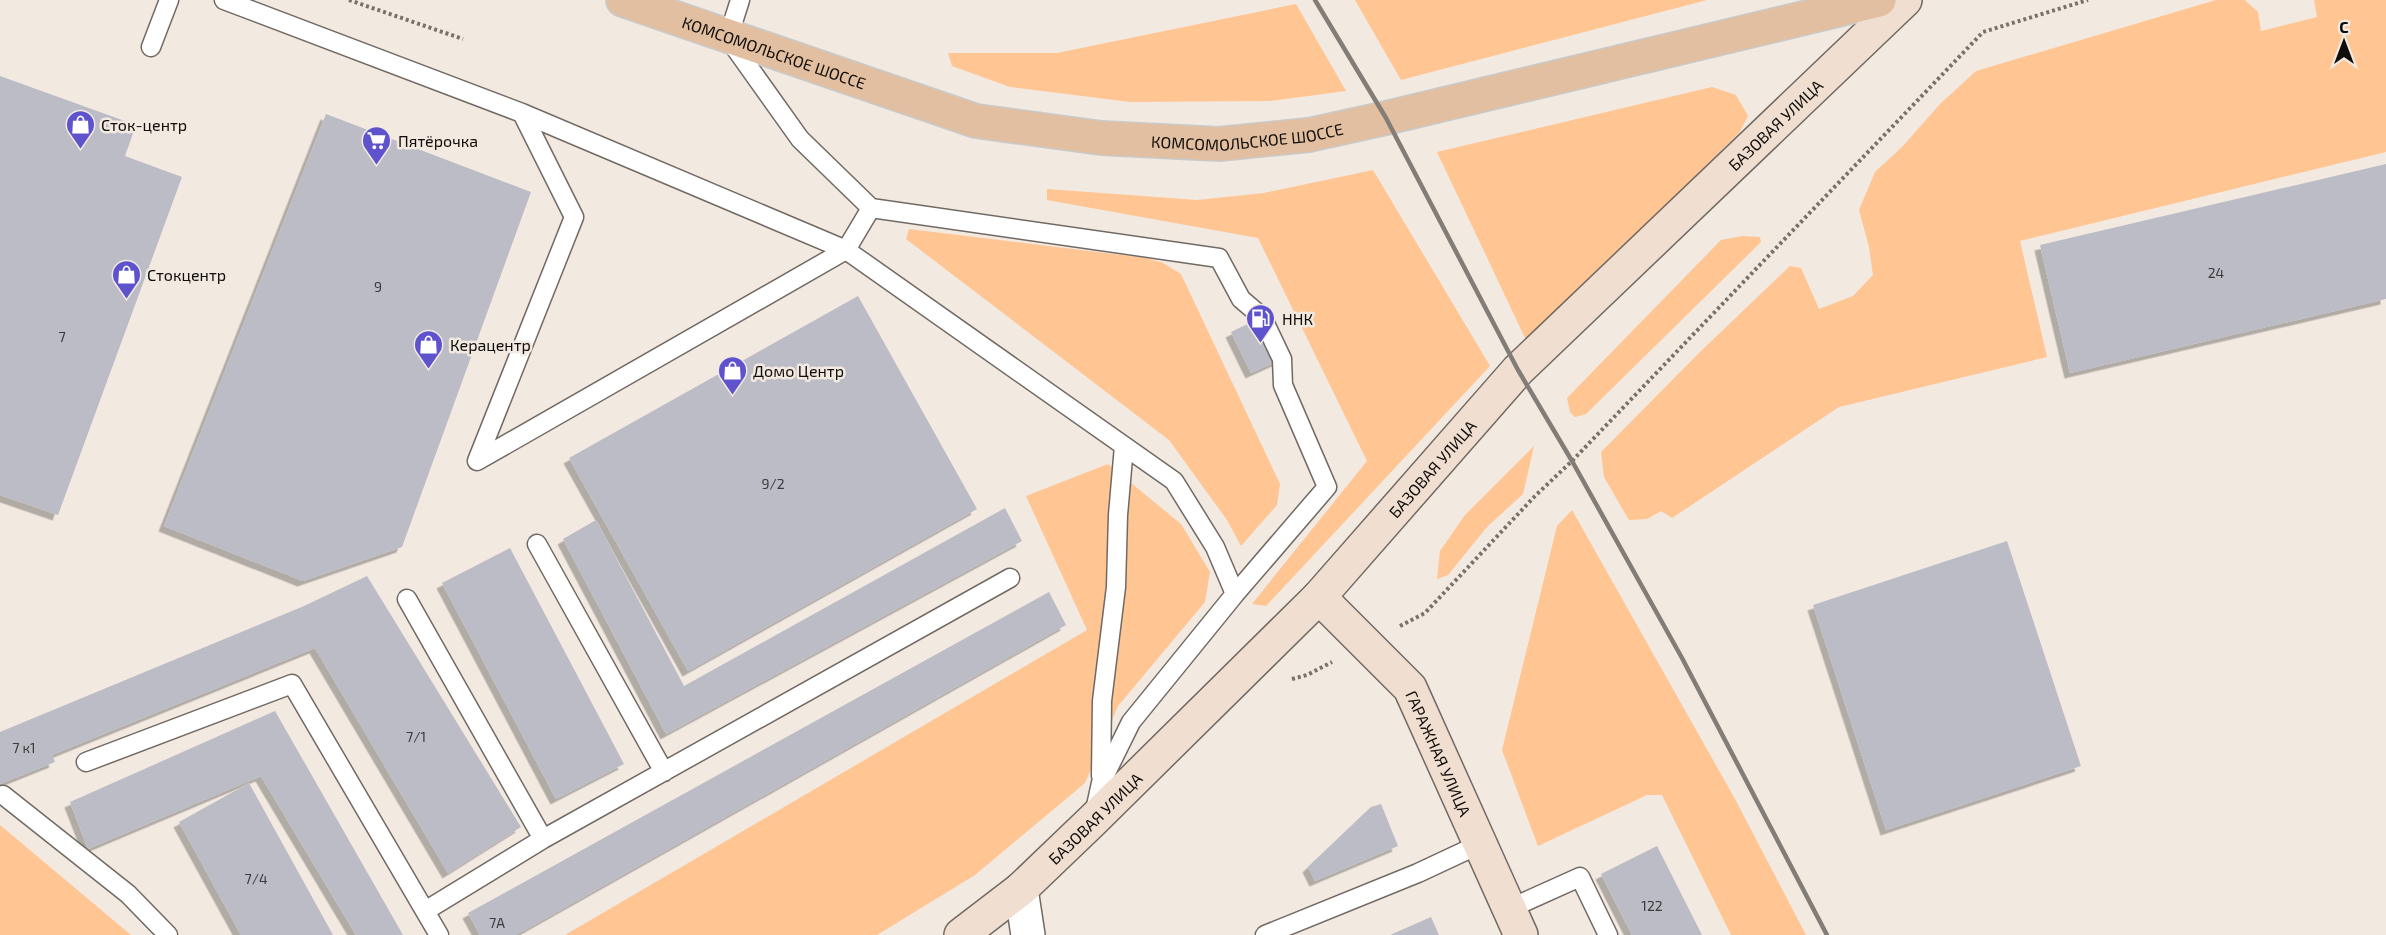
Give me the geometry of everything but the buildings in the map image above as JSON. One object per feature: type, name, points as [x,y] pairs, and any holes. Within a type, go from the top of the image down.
[{"type":"main road","name":"КОМСОМОЛЬСКОЕ ШОССЕ","points":[[623,0],[728,38],[976,121],[1101,138],[1219,144],[1309,135],[1375,121],[1879,0]]},
{"type":"street","name":"БАЗОВАЯ УЛИЦА","points":[[961,935],[1021,889],[1319,597],[1518,370],[1905,0]]},
{"type":"street","name":"ГАРАЖНАЯ УЛИЦА","points":[[1319,597],[1410,688],[1515,922]]},
{"type":"street","points":[[1021,889],[1028,935]]},
{"type":"lane","points":[[151,47],[169,0]]},
{"type":"lane","points":[[224,0],[522,113],[846,250],[1174,481],[1215,547],[1235,594]]},
{"type":"lane","points":[[740,0],[728,38],[800,139],[871,208],[1219,258],[1241,299],[1262,317],[1282,359],[1283,385],[1327,487],[1235,594],[1131,722],[1101,783]]},
{"type":"lane","points":[[522,113],[574,217],[477,460],[846,250],[871,208]]},
{"type":"lane","points":[[1092,821],[1101,783],[1102,700],[1116,587],[1118,516],[1124,446]]},
{"type":"lane","points":[[537,544],[663,772]]},
{"type":"lane","points":[[425,911],[543,839],[1010,578]]},
{"type":"lane","points":[[407,599],[543,839]]},
{"type":"lane","points":[[86,762],[292,684],[439,935]]},
{"type":"lane","points":[[3,795],[128,894],[168,935]]},
{"type":"lane","points":[[1265,935],[1418,873],[1480,844]]},
{"type":"lane","points":[[1515,922],[1580,878],[1608,935]]},
{"type":"path","points":[[349,0],[463,39]]},
{"type":"path","points":[[1288,680],[1307,675],[1425,613],[1983,32],[2088,0]]},
{"type":"shaded area","points":[[1355,0],[1707,0],[1401,80]]},
{"type":"shaded area","points":[[2216,0],[2245,0],[2258,12],[2261,31],[2317,17],[2314,0],[2386,0],[2386,152],[2020,241],[2047,357],[1839,407],[1672,518],[1661,511],[1647,519],[1629,520],[1604,477],[1601,452],[1701,351],[1790,266],[1801,268],[1819,309],[1853,296],[1873,275],[1869,247],[1859,210],[1875,172],[1902,147],[1940,104],[1976,71]]},
{"type":"shaded area","points":[[1296,4],[1346,91],[1270,101],[1130,102],[1010,87],[952,66],[948,53],[1057,53]]},
{"type":"shaded area","points":[[1712,87],[1736,95],[1748,116],[1739,133],[1527,342],[1437,152]]},
{"type":"shaded area","points":[[1373,170],[1490,366],[1266,606],[1252,604],[1367,461],[1258,238],[1047,200],[1047,189],[1197,200],[1264,193]]},
{"type":"shaded area","points":[[909,229],[1146,258],[1163,263],[1181,274],[1280,484],[1277,505],[1241,546],[1227,520],[1169,440],[906,239]]},
{"type":"shaded area","points":[[1742,236],[1760,237],[1761,242],[1586,414],[1575,417],[1570,412],[1567,398],[1721,240]]},
{"type":"shaded area","points":[[1534,446],[1523,494],[1487,527],[1448,575],[1437,579],[1440,551],[1465,515]]},
{"type":"shaded area","points":[[1108,464],[1181,524],[1210,572],[1205,602],[1118,706],[1085,783],[975,875],[877,935],[565,935],[1087,630],[1026,496]]},
{"type":"shaded area","points":[[1572,510],[1735,799],[1806,935],[1731,935],[1662,795],[1647,795],[1538,846],[1502,750],[1557,526]]},
{"type":"shaded area","points":[[0,825],[131,935],[0,935]]},
{"type":"railway","points":[[1315,0],[1386,118],[1518,370],[1572,461],[1682,658],[1827,935]]},
{"type":"place","name":"Cток-центр","points":[[80,150]]},
{"type":"place","name":"Пятёрочка","points":[[377,166]]},
{"type":"place","name":"Стокцентр","points":[[126,300]]},
{"type":"place","name":"ННК","points":[[1261,344]]},
{"type":"place","name":"Керацентр","points":[[429,370]]},
{"type":"place","name":"Домо Центр","points":[[732,396]]}]
